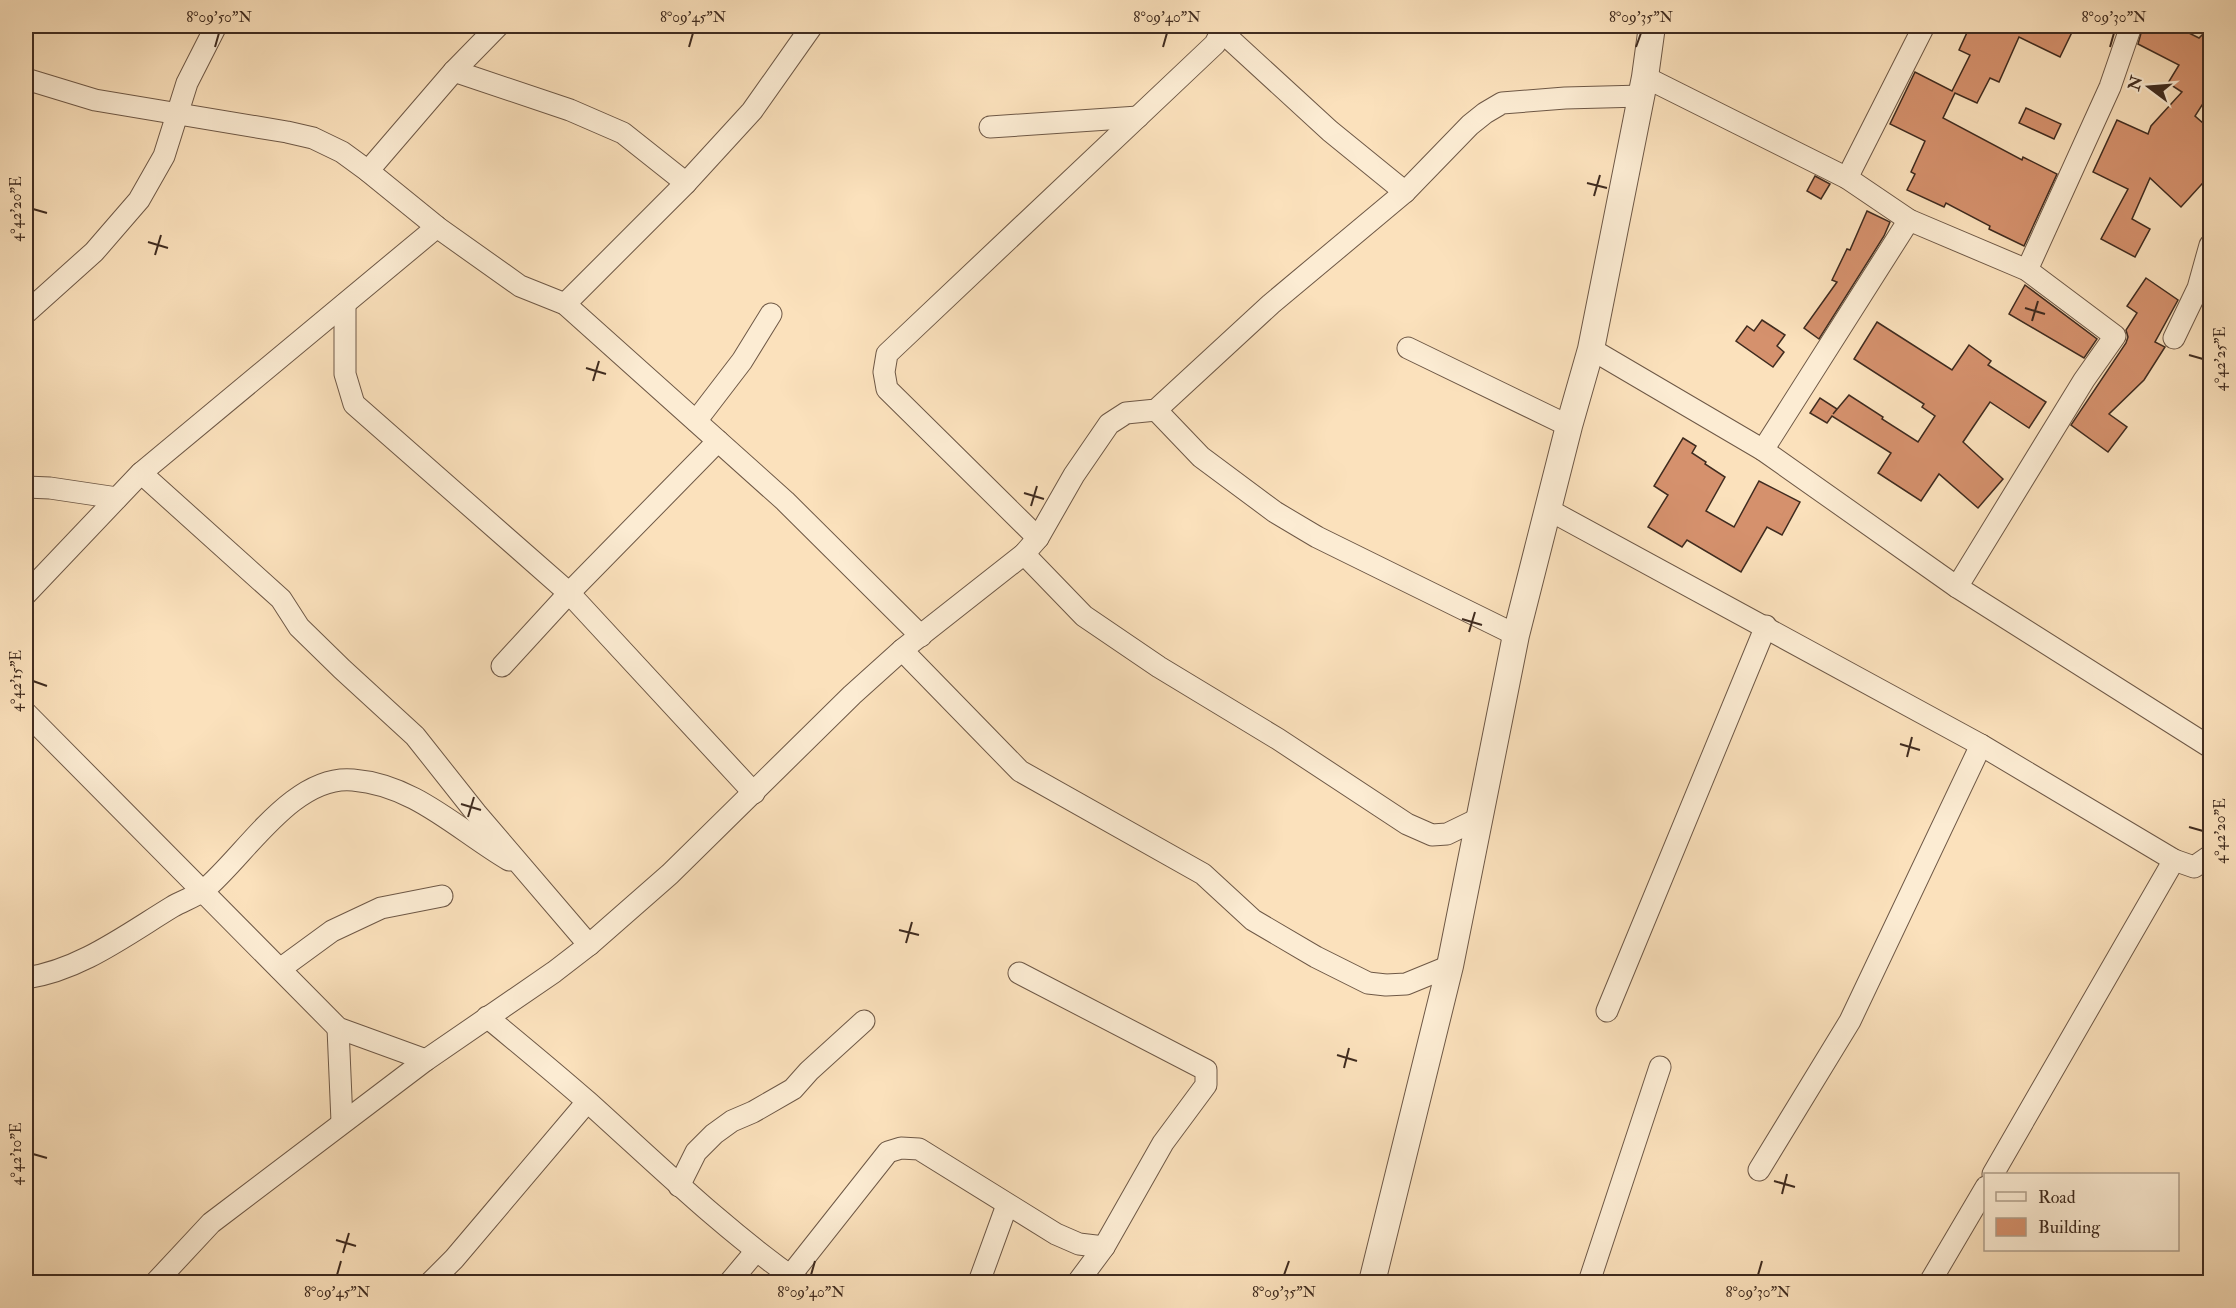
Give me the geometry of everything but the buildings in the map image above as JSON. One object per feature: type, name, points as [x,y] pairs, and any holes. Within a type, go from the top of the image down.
[{"type":"street","points":[[26,313],[94,252],[139,200],[164,156],[187,83],[216,26]]},
{"type":"street","points":[[368,171],[454,71],[498,26]]},
{"type":"street","points":[[566,304],[686,183],[752,111],[812,26]]},
{"type":"street","points":[[1372,1282],[1450,966],[1516,635],[1591,349],[1644,86],[1652,26]]},
{"type":"street","points":[[1847,178],[1924,26]]},
{"type":"street","points":[[2027,270],[2110,87],[2131,26]]},
{"type":"street","points":[[1405,192],[1321,124],[1223,28],[1215,44],[887,354],[884,372],[887,389],[1031,546],[1084,616],[1158,667],[1278,739],[1407,824],[1432,835],[1446,834],[1480,818]]},
{"type":"street","points":[[454,71],[570,110],[624,133],[686,183]]},
{"type":"street","points":[[26,79],[95,100],[313,138],[342,152],[437,227],[520,286],[566,304],[785,501],[921,636]]},
{"type":"street","points":[[156,1282],[211,1223],[426,1060],[554,972],[589,945],[670,874],[852,695],[902,650],[1031,546],[1074,475],[1109,424],[1126,413],[1156,410],[1271,304],[1405,192],[1470,125],[1502,103],[1565,98],[1644,86],[1847,178],[1909,220],[2027,270],[2115,336],[2084,380],[1957,587]]},
{"type":"street","points":[[990,127],[1138,117]]},
{"type":"street","points":[[1763,450],[1909,220]]},
{"type":"street","points":[[26,594],[141,473],[437,227]]},
{"type":"street","points":[[2174,338],[2198,288],[2209,253]]},
{"type":"street","points":[[345,304],[345,374],[354,404],[569,593],[754,793]]},
{"type":"street","points":[[696,420],[742,361],[771,314]]},
{"type":"street","points":[[1408,348],[1569,426]]},
{"type":"street","points":[[1591,349],[1763,450],[1957,587],[2211,747]]},
{"type":"street","points":[[1156,410],[1202,457],[1275,512],[1317,537],[1516,635]]},
{"type":"street","points":[[502,666],[569,593],[718,441]]},
{"type":"street","points":[[141,473],[281,599],[299,627],[415,735],[476,813],[589,945]]},
{"type":"street","points":[[26,487],[50,488],[117,498]]},
{"type":"street","points":[[1549,510],[1981,745],[2174,860],[2194,867],[2211,856]]},
{"type":"street","points":[[1607,1011],[1766,626]]},
{"type":"street","points":[[902,650],[1020,771],[1203,874],[1253,920],[1316,957],[1368,983],[1406,984],[1450,966]]},
{"type":"street","points":[[26,713],[338,1028],[426,1060]]},
{"type":"street","points":[[1759,1170],[1850,1021],[1981,745]]},
{"type":"street","points":[[26,978],[41,976],[108,948],[131,931],[203,891],[294,799],[332,780],[353,780],[402,792],[430,806],[480,843],[522,867]]},
{"type":"street","points":[[1994,1173],[2174,860]]},
{"type":"street","points":[[280,969],[332,931],[381,908],[442,896]]},
{"type":"street","points":[[1019,973],[1206,1070],[1206,1085],[1163,1143],[1104,1247],[1078,1282]]},
{"type":"street","points":[[487,1017],[587,1102],[679,1186],[756,1251],[795,1279],[888,1152],[901,1148],[919,1149],[1056,1234],[1079,1244],[1104,1247]]},
{"type":"street","points":[[679,1186],[696,1152],[714,1134],[732,1121],[793,1089],[809,1071],[864,1021]]},
{"type":"street","points":[[338,1028],[342,1122]]},
{"type":"street","points":[[1589,1282],[1660,1067]]},
{"type":"street","points":[[430,1282],[454,1259],[587,1102]]},
{"type":"street","points":[[1930,1282],[1984,1190]]},
{"type":"street","points":[[979,1282],[1007,1205]]},
{"type":"street","points":[[730,1282],[756,1251]]}]
